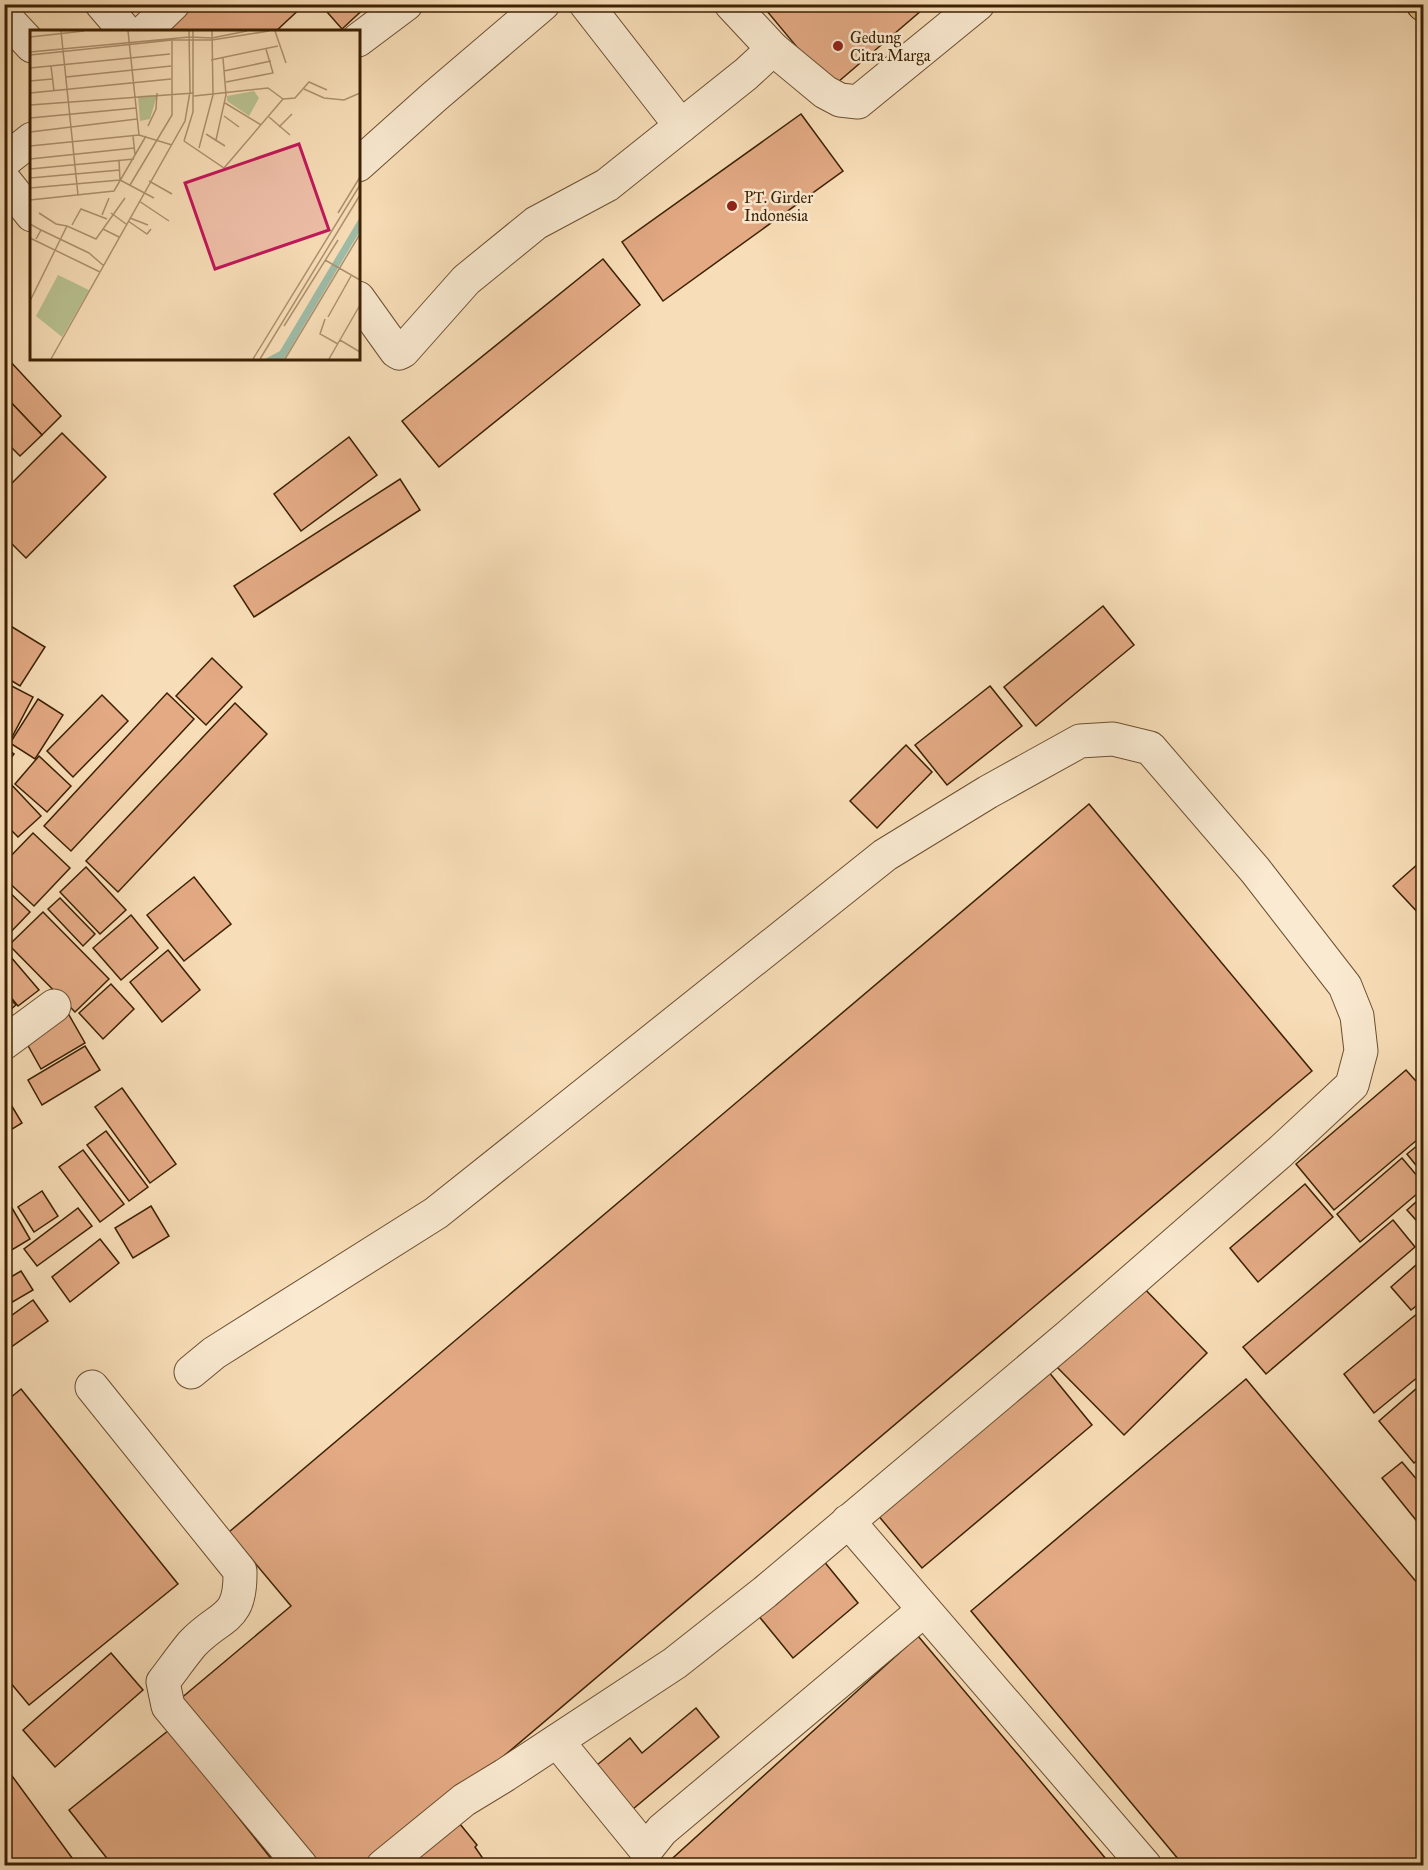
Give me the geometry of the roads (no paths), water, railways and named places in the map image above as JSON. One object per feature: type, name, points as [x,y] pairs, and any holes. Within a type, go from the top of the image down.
[{"type":"street","points":[[102,4],[124,30]]},
{"type":"street","points":[[146,30],[173,4]]},
{"type":"street","points":[[360,38],[406,4]]},
{"type":"street","points":[[360,163],[543,4]]},
{"type":"street","points":[[586,4],[681,126]]},
{"type":"street","points":[[731,4],[773,49],[825,92],[840,100],[858,102],[978,4]]},
{"type":"street","points":[[4,16],[30,44]]},
{"type":"street","points":[[360,301],[396,351],[399,353],[403,351],[466,280],[536,223],[607,185],[746,74],[773,49]]},
{"type":"street","points":[[4,161],[30,141]]},
{"type":"street","points":[[4,180],[30,212]]},
{"type":"street","points":[[191,1372],[214,1353],[436,1213],[783,934],[885,855],[988,792],[1080,741],[1113,739],[1150,748],[1256,870],[1345,986],[1357,1016],[1361,1051],[1353,1084],[1280,1152],[1070,1335],[765,1592],[675,1663],[464,1800],[382,1866]]},
{"type":"street","points":[[4,1043],[54,1006]]},
{"type":"street","points":[[92,1387],[240,1571],[241,1591],[233,1611],[193,1644],[164,1682],[168,1706],[301,1866]]},
{"type":"street","points":[[848,1521],[1145,1866]]},
{"type":"street","points":[[652,1858],[662,1830],[924,1610]]},
{"type":"street","points":[[557,1741],[652,1858]]},
{"type":"place","name":"Gedung Citra Marga","points":[[838,46]]},
{"type":"place","name":"PT. Girder Indonesia","points":[[732,206]]}]
